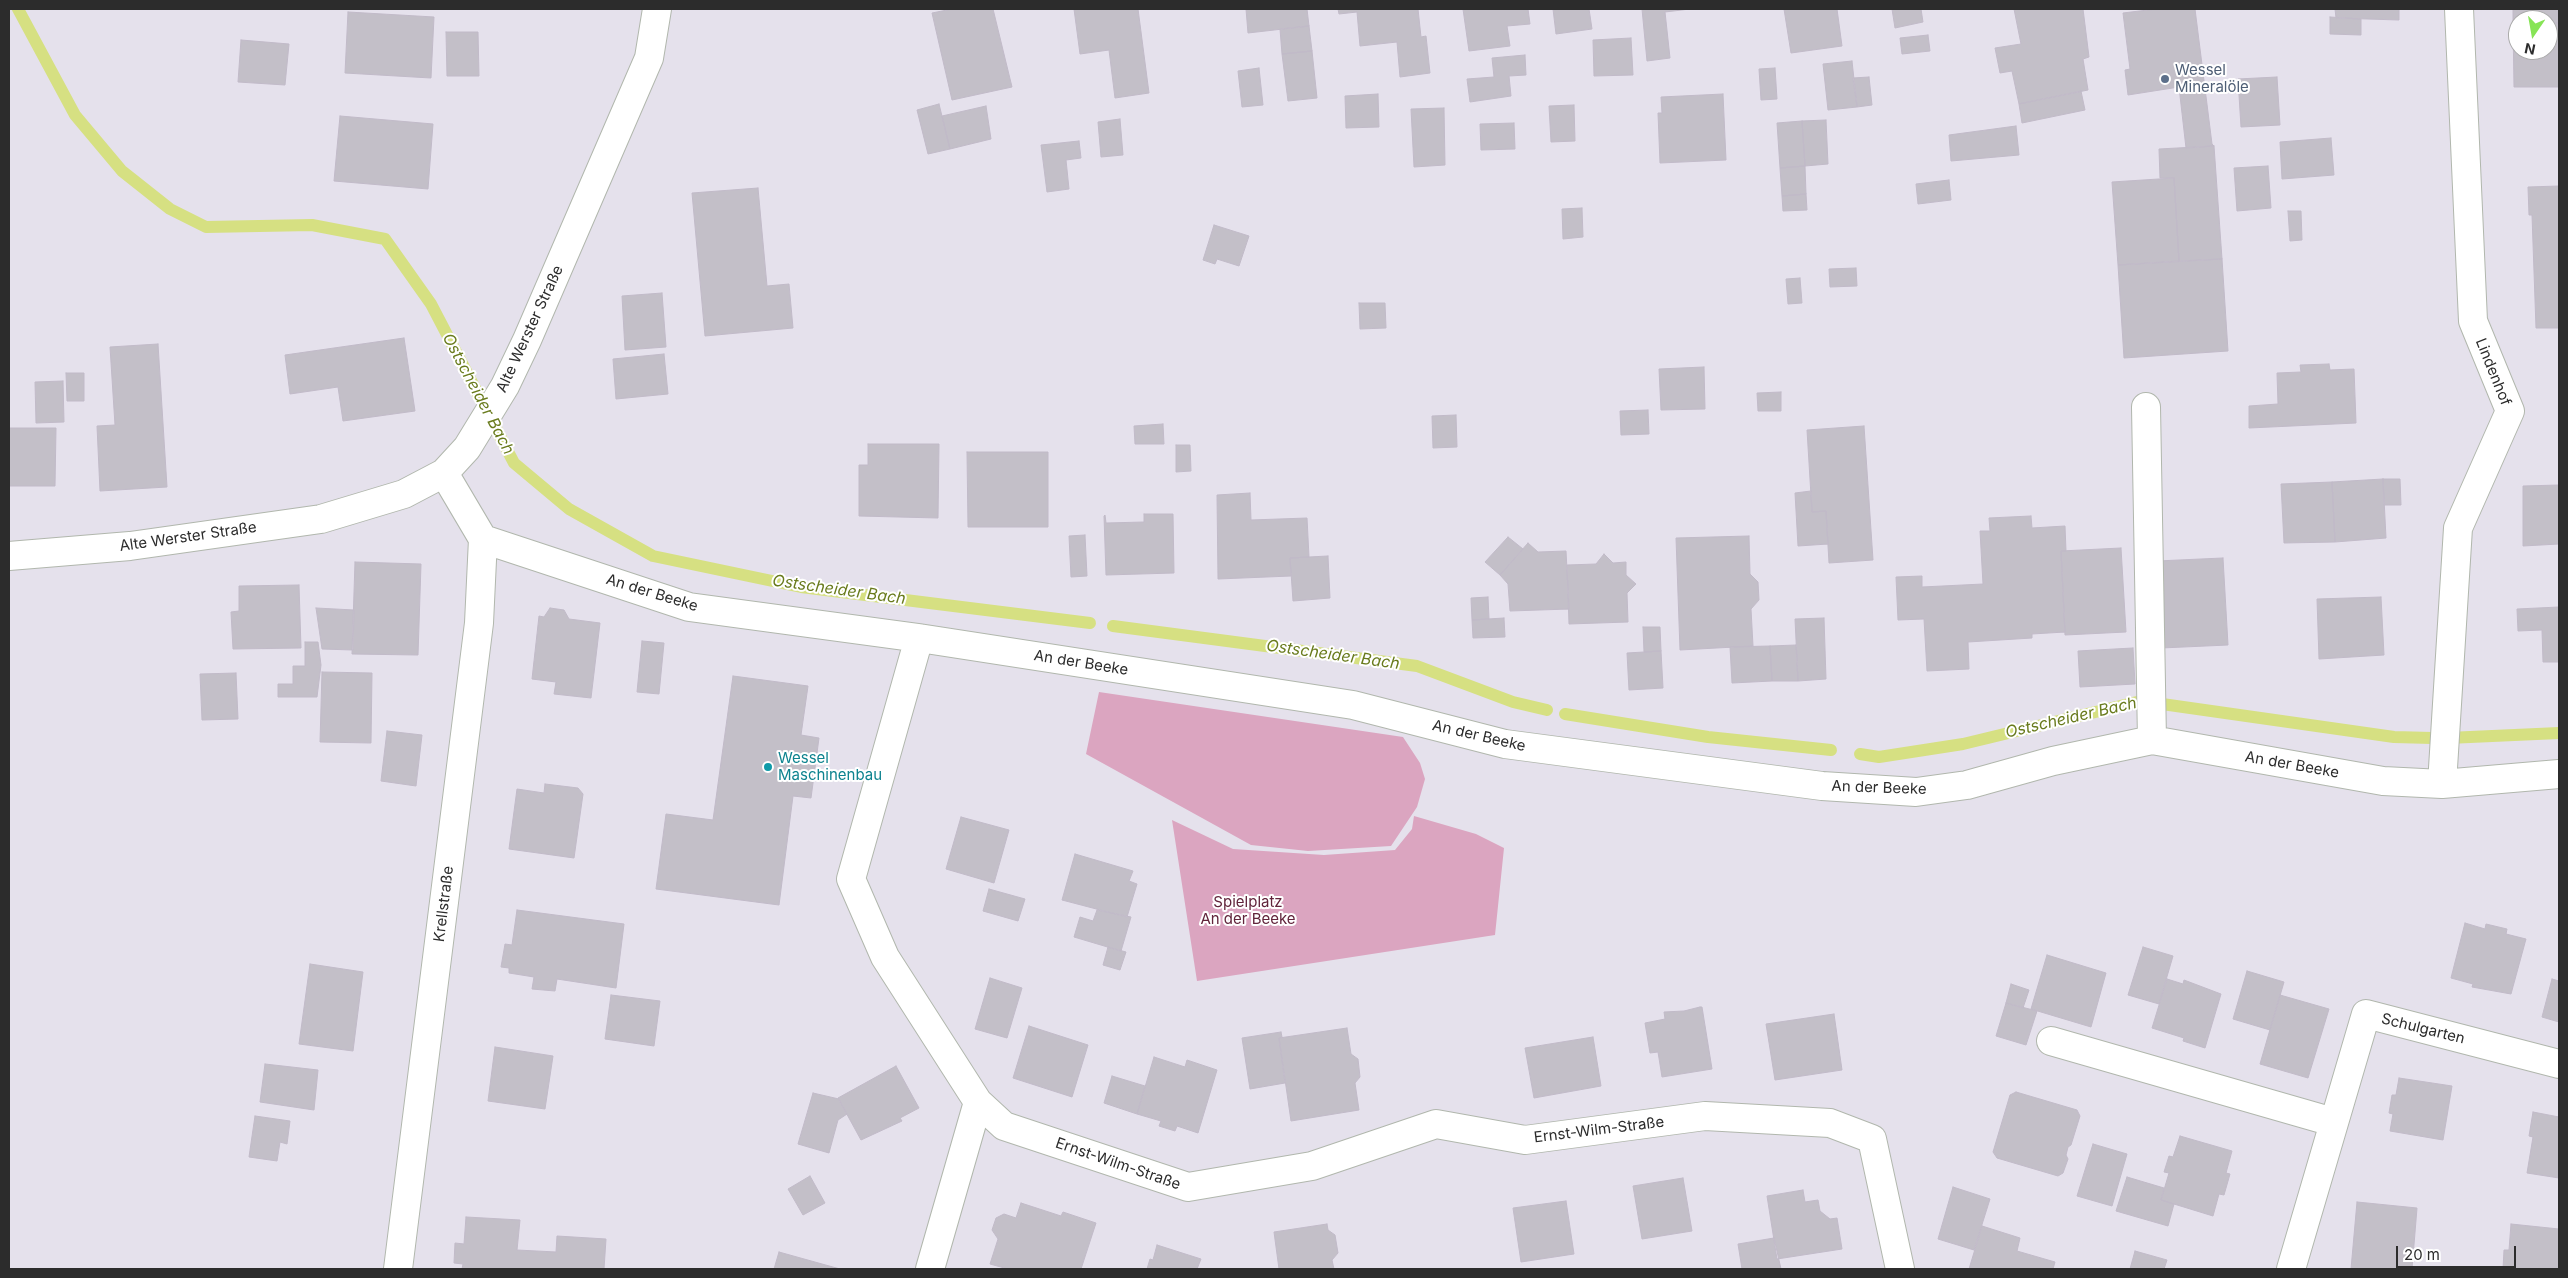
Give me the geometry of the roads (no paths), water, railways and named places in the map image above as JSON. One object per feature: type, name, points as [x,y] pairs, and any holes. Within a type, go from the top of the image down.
[{"type":"street","name":"Alte Werster Straße","points":[[9,556],[130,546],[321,519],[404,494],[444,473],[467,448],[505,386],[527,340],[649,58],[657,9]]},
{"type":"street","name":"Lindenhof","points":[[2442,784],[2458,528],[2510,411],[2473,321],[2459,9]]},
{"type":"street","points":[[2146,407],[2152,740]]},
{"type":"street","points":[[444,473],[483,539]]},
{"type":"street","name":"An der Beeke","points":[[483,539],[689,607],[919,638],[1353,705],[1505,744],[1822,786],[1916,792],[1967,785],[2053,761],[2152,740],[2383,781],[2442,784],[2559,774]]},
{"type":"street","name":"Krellstraße","points":[[398,1269],[479,623],[483,539]]},
{"type":"street","points":[[919,638],[851,879],[885,957],[978,1102],[930,1269]]},
{"type":"street","name":"Schulgarten","points":[[2291,1269],[2366,1014],[2559,1064]]},
{"type":"street","points":[[2051,1041],[2333,1122]]},
{"type":"street","name":"Ernst-Wilm-Straße","points":[[978,1102],[1004,1126],[1188,1187],[1312,1166],[1436,1124],[1525,1140],[1705,1116],[1830,1123],[1872,1139],[1900,1269]]},
{"type":"waterway","name":"Ostscheider Bach","points":[[18,9],[75,115],[122,171],[170,209],[206,227],[312,225],[385,239],[431,304],[514,463],[569,509],[653,556],[801,587],[1090,623]]},
{"type":"waterway","name":"Ostscheider Bach","points":[[1113,626],[1417,666],[1513,702],[1547,710]]},
{"type":"waterway","name":"Ostscheider Bach","points":[[1860,754],[1879,757],[1963,744],[2141,701],[2394,737],[2432,738]]},
{"type":"waterway","name":"Ostscheider Bach","points":[[1565,714],[1708,737],[1831,750]]},
{"type":"waterway","name":"Ostscheider Bach","points":[[2448,738],[2559,733]]},
{"type":"place","name":"Wessel Mineralöle","points":[[2165,79]]},
{"type":"place","name":"Wessel Maschinenbau","points":[[768,767]]},
{"type":"park label","name":"Spielplatz An der Beeke","points":[[1248,910]]}]
